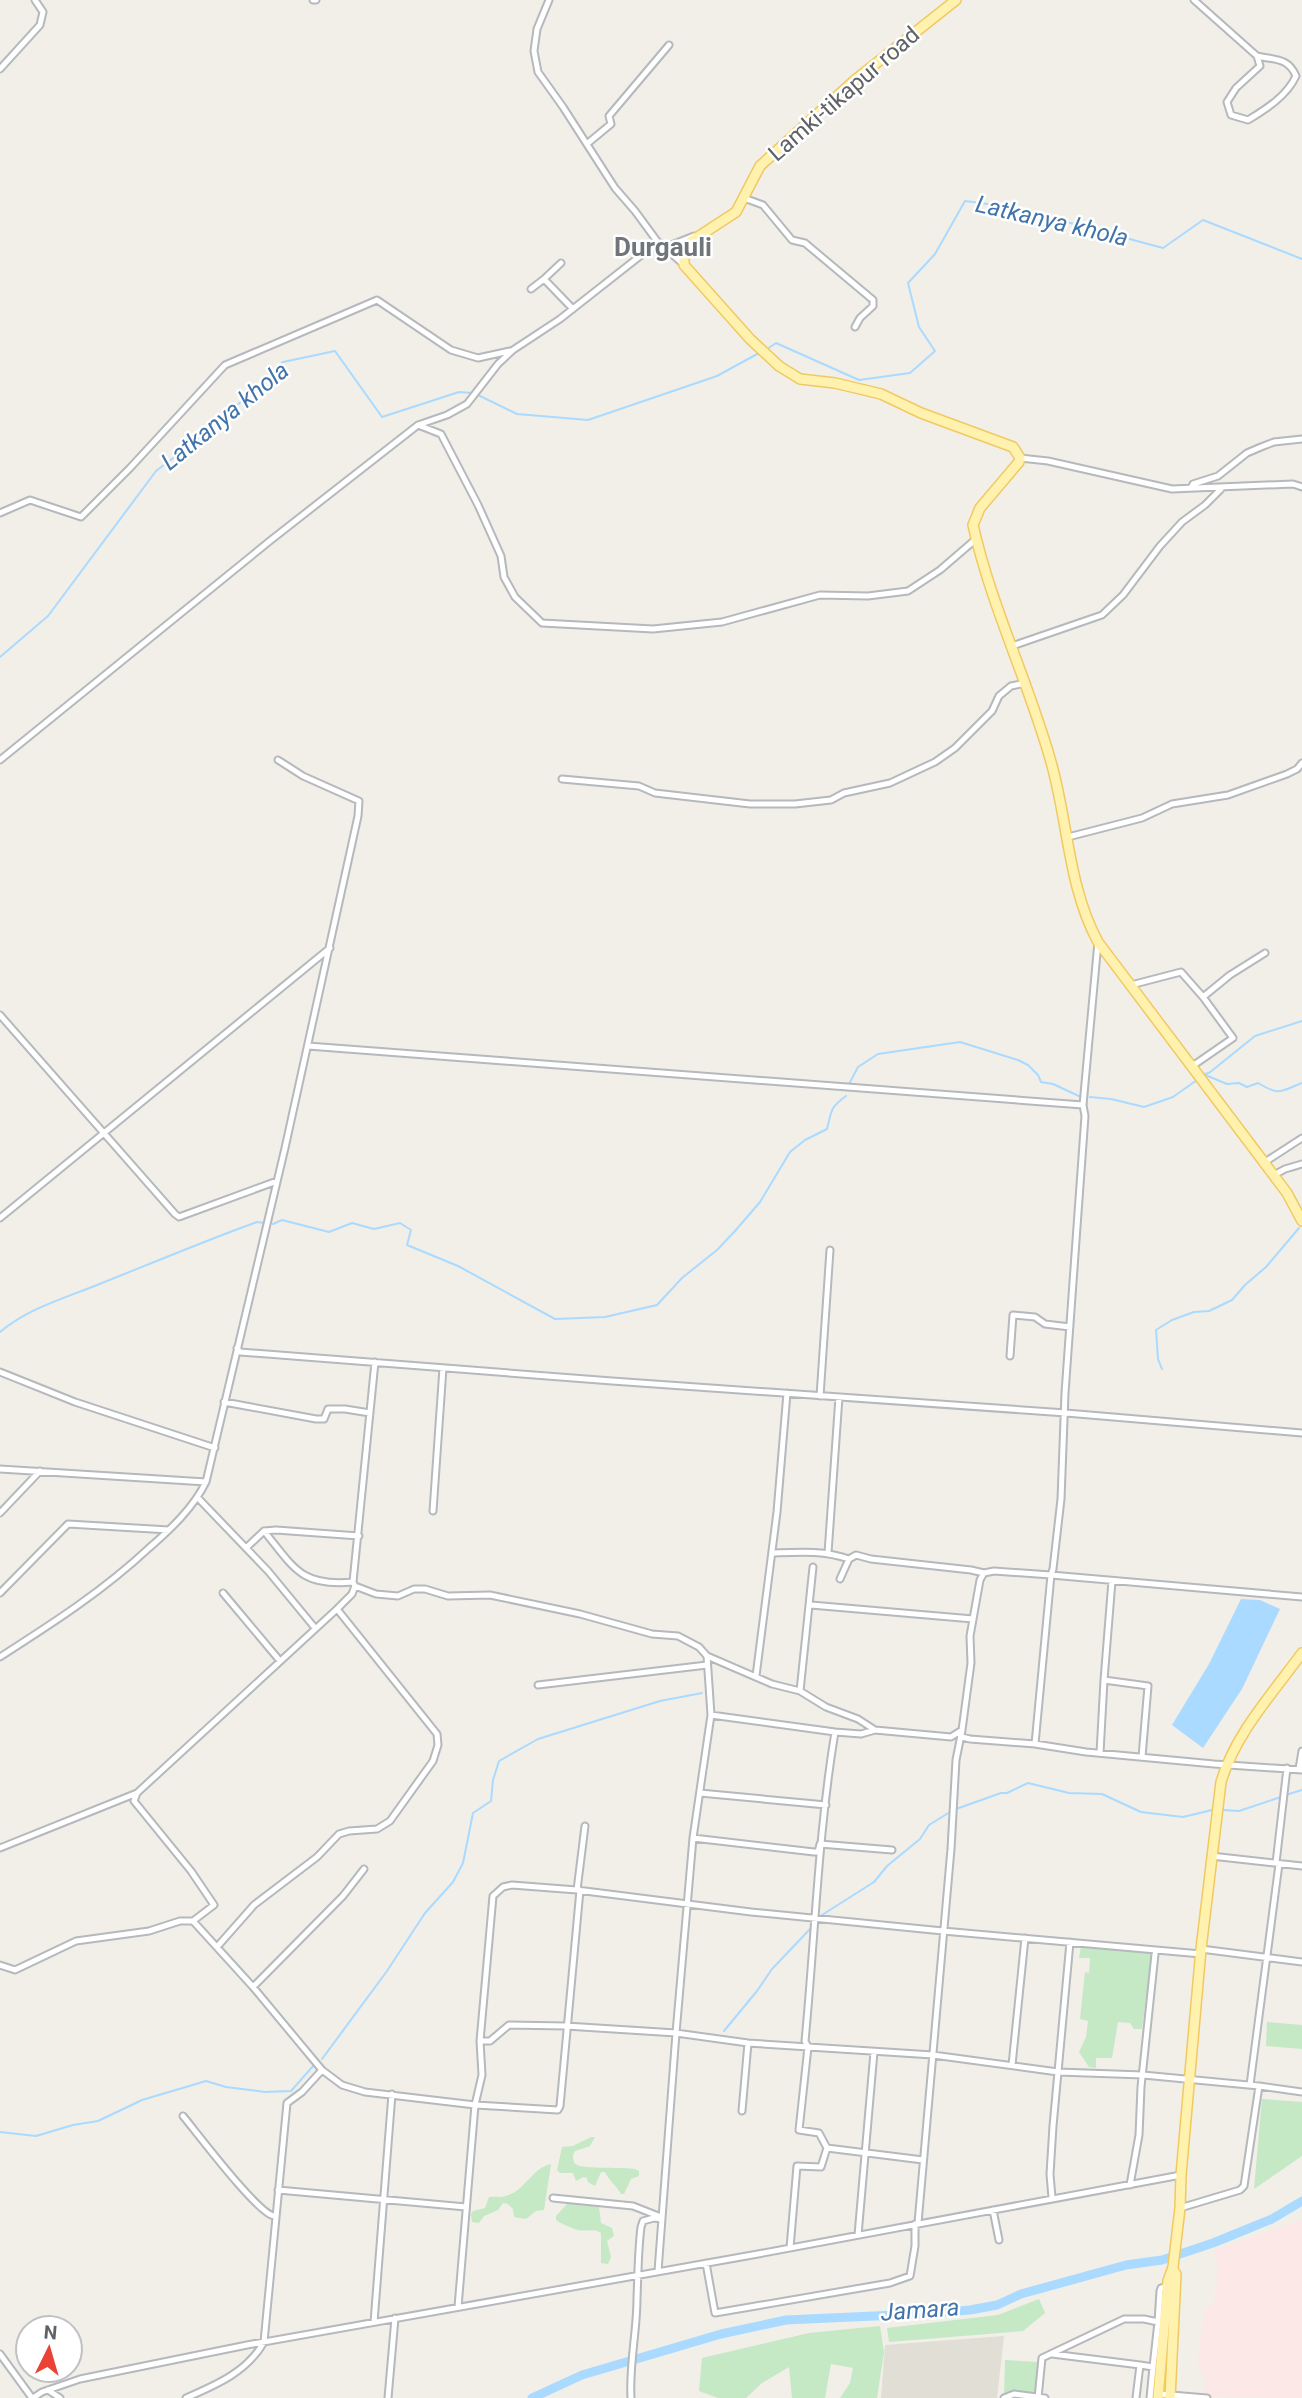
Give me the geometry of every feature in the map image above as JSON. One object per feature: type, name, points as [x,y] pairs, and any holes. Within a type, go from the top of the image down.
[{"type":"main road","name":"Lamki-tikapur road","points":[[684,265],[684,254],[690,242],[736,212],[761,166],[855,80],[956,0]]},
{"type":"main road","points":[[684,265],[750,339],[779,366],[800,379],[835,383],[881,394],[922,413],[1013,447],[1020,457],[1016,467],[980,508],[973,525],[1052,763],[1081,903],[1097,942],[1274,1175],[1296,1207],[1302,1221]]},
{"type":"main road","points":[[1156,2397],[1167,2287],[1173,2268],[1180,2208],[1201,1952],[1217,1807],[1226,1764],[1243,1735],[1302,1653]]},
{"type":"main road","points":[[1170,2396],[1176,2274],[1173,2268]]},
{"type":"street","points":[[0,69],[40,25],[43,12],[35,0]]},
{"type":"street","points":[[549,0],[537,29],[534,51],[538,72],[588,143],[620,195],[657,241],[684,265]]},
{"type":"street","points":[[1194,0],[1257,56],[1260,66],[1236,88],[1227,102],[1231,115],[1248,120],[1284,94],[1296,76],[1293,67],[1282,59],[1257,56]]},
{"type":"street","points":[[588,143],[611,124],[609,116],[669,45]]},
{"type":"street","points":[[744,198],[763,205],[792,240],[805,243],[873,300],[873,306],[855,327]]},
{"type":"street","points":[[0,760],[271,540],[418,425],[447,415],[467,404],[498,364],[513,351],[573,309],[649,249],[697,236]]},
{"type":"street","points":[[531,289],[561,263]]},
{"type":"street","points":[[544,279],[573,309]]},
{"type":"street","points":[[0,513],[30,500],[81,517],[225,365],[377,300],[451,350],[478,358],[513,351]]},
{"type":"street","points":[[418,425],[441,434],[501,556],[504,577],[515,597],[542,623],[653,629],[722,622],[820,595],[868,596],[908,591],[940,570],[976,539]]},
{"type":"street","points":[[1191,488],[1192,484],[1228,470],[1254,450],[1274,442],[1302,439]]},
{"type":"street","points":[[1020,457],[1172,489],[1293,484],[1302,487]]},
{"type":"street","points":[[1012,646],[1102,615],[1123,595],[1182,522],[1222,488]]},
{"type":"street","points":[[562,779],[639,786],[655,793],[750,804],[795,804],[831,800],[844,793],[890,783],[935,762],[973,730],[992,710],[999,696],[1011,686],[1026,683]]},
{"type":"street","points":[[0,1657],[112,1582],[169,1530],[198,1498],[206,1482],[308,1046],[358,816],[359,801],[303,776],[278,760]]},
{"type":"street","points":[[1068,837],[1133,821],[1172,804],[1228,796],[1287,774],[1302,763]]},
{"type":"street","points":[[1035,1744],[1051,1575],[1055,1563],[1062,1499],[1070,1326],[1085,1116],[1083,1105],[1097,942]]},
{"type":"street","points":[[0,1218],[330,948]]},
{"type":"street","points":[[1203,997],[1230,975],[1265,953]]},
{"type":"street","points":[[1131,985],[1181,972],[1233,1038],[1196,1074]]},
{"type":"street","points":[[0,1015],[179,1217],[277,1181]]},
{"type":"street","points":[[308,1046],[1083,1105]]},
{"type":"street","points":[[1265,1163],[1302,1138]]},
{"type":"street","points":[[1274,1175],[1302,1164]]},
{"type":"street","points":[[820,1396],[830,1250]]},
{"type":"street","points":[[1010,1356],[1013,1315],[1035,1317],[1045,1324],[1070,1326]]},
{"type":"street","points":[[237,1348],[240,1352],[1302,1433]]},
{"type":"street","points":[[0,1848],[137,1793],[352,1594],[375,1362]]},
{"type":"street","points":[[433,1511],[443,1368]]},
{"type":"street","points":[[0,1372],[75,1402],[215,1448]]},
{"type":"street","points":[[756,1676],[788,1393]]},
{"type":"street","points":[[828,1553],[839,1397]]},
{"type":"street","points":[[224,1402],[316,1419],[324,1419],[328,1409],[370,1413]]},
{"type":"street","points":[[0,1469],[206,1482]]},
{"type":"street","points":[[0,1513],[40,1471]]},
{"type":"street","points":[[198,1498],[246,1548],[315,1628]]},
{"type":"street","points":[[0,1593],[68,1524],[169,1530]]},
{"type":"street","points":[[246,1548],[264,1531],[359,1536]]},
{"type":"street","points":[[264,1531],[306,1578],[330,1584],[354,1584],[376,1594],[398,1596],[414,1589],[425,1589],[448,1596],[490,1595],[580,1614],[652,1634],[678,1636],[699,1647],[707,1656],[772,1684],[800,1691],[826,1707],[875,1730]]},
{"type":"street","points":[[772,1553],[805,1551],[828,1553],[849,1559]]},
{"type":"street","points":[[840,1579],[849,1559],[856,1555],[984,1573],[994,1571],[1051,1575],[1302,1597]]},
{"type":"street","points":[[800,1691],[813,1567]]},
{"type":"street","points":[[706,2263],[715,2313],[897,2281],[910,2276],[933,2055],[956,1760],[971,1663],[970,1636],[980,1580],[984,1573]]},
{"type":"street","points":[[1100,1753],[1112,1581]]},
{"type":"street","points":[[223,1593],[280,1661]]},
{"type":"street","points":[[811,1605],[973,1619]]},
{"type":"street","points":[[217,1947],[254,1905],[317,1857],[339,1834],[377,1829],[390,1821],[433,1761],[438,1745],[437,1734],[337,1609]]},
{"type":"street","points":[[658,2271],[693,1838],[711,1715],[707,1656]]},
{"type":"street","points":[[538,1685],[707,1665]]},
{"type":"street","points":[[1104,1680],[1148,1685],[1142,1757]]},
{"type":"street","points":[[711,1715],[835,1732],[861,1734],[875,1730],[951,1737],[962,1734],[970,1739],[1100,1753],[1300,1769],[1302,1751]]},
{"type":"street","points":[[693,1838],[818,1852],[827,1805],[835,1732]]},
{"type":"street","points":[[1250,2085],[1267,1959],[1287,1768]]},
{"type":"street","points":[[0,1965],[16,1970],[76,1941],[149,1931],[180,1921],[193,1921],[214,1905],[191,1871],[134,1801],[137,1793]]},
{"type":"street","points":[[701,1793],[827,1805]]},
{"type":"street","points":[[193,1921],[253,1987],[322,2070],[342,2085],[365,2092],[475,2105],[558,2110],[585,1826]]},
{"type":"street","points":[[820,1844],[892,1850]]},
{"type":"street","points":[[790,2248],[796,2168],[821,2167],[827,2148],[819,2133],[799,2130],[808,2048],[806,2041],[820,1844]]},
{"type":"street","points":[[1211,1856],[1302,1866]]},
{"type":"street","points":[[253,1987],[344,1896],[364,1869]]},
{"type":"street","points":[[458,2307],[475,2105],[482,2075],[480,2041],[494,1896],[503,1887],[512,1885],[579,1890],[943,1931],[1302,1962]]},
{"type":"street","points":[[1012,2064],[1025,1938]]},
{"type":"street","points":[[1052,2198],[1050,2174],[1070,1942]]},
{"type":"street","points":[[1130,2185],[1139,2135],[1155,1954]]},
{"type":"street","points":[[480,2041],[489,2041],[509,2025],[566,2026],[676,2033],[808,2048],[933,2055],[1058,2072],[1143,2075],[1302,2092]]},
{"type":"street","points":[[742,2111],[748,2043]]},
{"type":"street","points":[[858,2235],[874,2052]]},
{"type":"street","points":[[186,2398],[213,2387],[245,2367],[264,2342],[274,2216],[287,2103],[302,2092],[322,2070]]},
{"type":"street","points":[[1180,2208],[1240,2190],[1244,2186],[1259,2086]]},
{"type":"street","points":[[374,2322],[392,2094]]},
{"type":"street","points":[[183,2116],[247,2193],[268,2215],[274,2216]]},
{"type":"street","points":[[827,2148],[923,2160]]},
{"type":"street","points":[[0,2354],[32,2398],[80,2379],[264,2342],[1181,2175]]},
{"type":"street","points":[[278,2190],[466,2207]]},
{"type":"street","points":[[553,2197],[634,2206],[661,2218]]},
{"type":"street","points":[[993,2210],[999,2240]]},
{"type":"street","points":[[631,2395],[630,2369],[637,2299],[639,2236],[643,2221],[661,2218]]},
{"type":"street","points":[[1167,2287],[1161,2288],[1160,2291],[1153,2367],[1156,2397],[1207,2398]]},
{"type":"street","points":[[388,2398],[395,2318]]},
{"type":"street","points":[[1038,2398],[1042,2358],[1124,2319],[1157,2322]]},
{"type":"street","points":[[1050,2354],[1153,2367]]},
{"type":"street","points":[[1136,2398],[1140,2365]]},
{"type":"street","points":[[48,2390],[60,2398]]},
{"type":"street","points":[[1004,2398],[1014,2394],[1045,2398]]},
{"type":"shaded area","points":[[1302,2220],[1302,2398],[1206,2397],[1205,2378],[1198,2358],[1205,2307],[1211,2307],[1214,2301],[1218,2272],[1214,2250]]},
{"type":"shaded area","points":[[1004,2336],[997,2398],[881,2398],[885,2345]]},
{"type":"green space","points":[[1081,1947],[1152,1952],[1142,2029],[1134,2029],[1130,2023],[1118,2022],[1112,2058],[1096,2058],[1096,2068],[1089,2067],[1079,2052],[1086,2037],[1088,2021],[1080,2019],[1085,1972],[1089,1973],[1090,1958],[1079,1958]]},
{"type":"green space","points":[[1267,2022],[1302,2025],[1302,2049],[1266,2046]]},
{"type":"green space","points":[[1262,2099],[1302,2102],[1302,2156],[1254,2189]]},
{"type":"green space","points":[[595,2137],[590,2146],[575,2151],[574,2162],[581,2166],[630,2168],[639,2171],[639,2176],[631,2179],[624,2194],[621,2194],[605,2172],[601,2172],[595,2186],[588,2182],[587,2178],[576,2181],[573,2173],[560,2173],[557,2170],[562,2147],[573,2146]]},
{"type":"green space","points":[[551,2164],[544,2210],[536,2211],[526,2219],[514,2217],[513,2209],[503,2203],[498,2210],[484,2216],[479,2223],[472,2222],[473,2211],[485,2208],[489,2197],[504,2197],[513,2193],[544,2166]]},
{"type":"green space","points":[[567,2204],[599,2207],[601,2223],[612,2228],[614,2236],[607,2241],[611,2257],[608,2264],[601,2263],[601,2233],[578,2230],[556,2220],[556,2216]]},
{"type":"green space","points":[[1039,2299],[1045,2313],[1023,2331],[889,2342],[887,2328],[998,2315]]},
{"type":"green space","points":[[880,2326],[884,2352],[877,2398],[840,2398],[850,2383],[853,2368],[831,2364],[825,2398],[792,2398],[789,2367],[762,2383],[746,2398],[718,2398],[699,2391],[702,2358],[809,2333]]},
{"type":"green space","points":[[1005,2360],[1038,2362],[1036,2395],[1030,2398],[1004,2398]]},
{"type":"water","points":[[1241,1599],[1260,1600],[1280,1609],[1242,1689],[1203,1748],[1172,1725],[1209,1664]]},
{"type":"waterway","name":"Latkanya khola","points":[[767,349],[776,343],[859,380],[910,373],[935,351],[919,327],[908,283],[935,254],[965,201],[1011,207],[1163,248],[1203,220],[1302,259]]},
{"type":"waterway","name":"Latkanya khola","points":[[0,657],[48,616],[156,471],[213,428],[283,362],[335,351],[382,417],[459,392],[472,393]]},
{"type":"waterway","name":"Latkanya khola","points":[[478,395],[517,414],[588,420],[717,376],[759,353]]},
{"type":"waterway","points":[[1204,1074],[1209,1073],[1255,1036],[1302,1021]]},
{"type":"waterway","points":[[848,1086],[858,1067],[878,1054],[960,1042],[1018,1060],[1028,1065],[1041,1082],[1053,1084],[1081,1097]]},
{"type":"waterway","points":[[1203,1074],[1227,1084],[1239,1083],[1247,1087],[1258,1083],[1276,1091],[1302,1083]]},
{"type":"waterway","points":[[1090,1097],[1144,1107],[1173,1097],[1197,1080]]},
{"type":"waterway","points":[[273,1224],[282,1220],[329,1232],[352,1223],[374,1229],[400,1223],[411,1230],[407,1245],[458,1266],[555,1319],[605,1317],[657,1305],[682,1278],[717,1250],[760,1202],[790,1152],[805,1140],[827,1129],[832,1110],[846,1096]]},
{"type":"waterway","points":[[0,1332],[49,1304],[238,1229],[257,1222],[264,1223]]},
{"type":"waterway","points":[[1162,1369],[1158,1359],[1156,1330],[1172,1320],[1194,1312],[1209,1311],[1232,1300],[1266,1267],[1299,1228]]},
{"type":"waterway","points":[[322,2059],[387,1971],[425,1913],[453,1882],[463,1863],[473,1813],[491,1801],[493,1780],[499,1761],[538,1739],[660,1701],[702,1693]]},
{"type":"waterway","points":[[956,1809],[1007,1793],[1028,1783],[1069,1793],[1102,1794],[1141,1812],[1183,1817],[1212,1810]]},
{"type":"waterway","points":[[1286,1795],[1302,1790]]},
{"type":"waterway","points":[[1223,1810],[1239,1811],[1281,1797]]},
{"type":"waterway","points":[[822,1915],[874,1882],[887,1866],[920,1839],[929,1825],[950,1812]]},
{"type":"waterway","points":[[724,2031],[772,1969],[812,1927]]},
{"type":"waterway","points":[[0,2132],[36,2136],[98,2121],[142,2100],[206,2081],[226,2087],[265,2092],[291,2091],[314,2065]]},
{"type":"waterway","name":"Jamara","points":[[532,2398],[582,2375],[721,2334],[786,2320],[918,2314],[997,2305],[1021,2294],[1126,2265],[1162,2260],[1213,2243],[1272,2219],[1302,2201]]},
{"type":"district","name":"Durgauli","points":[[663,247]]}]
